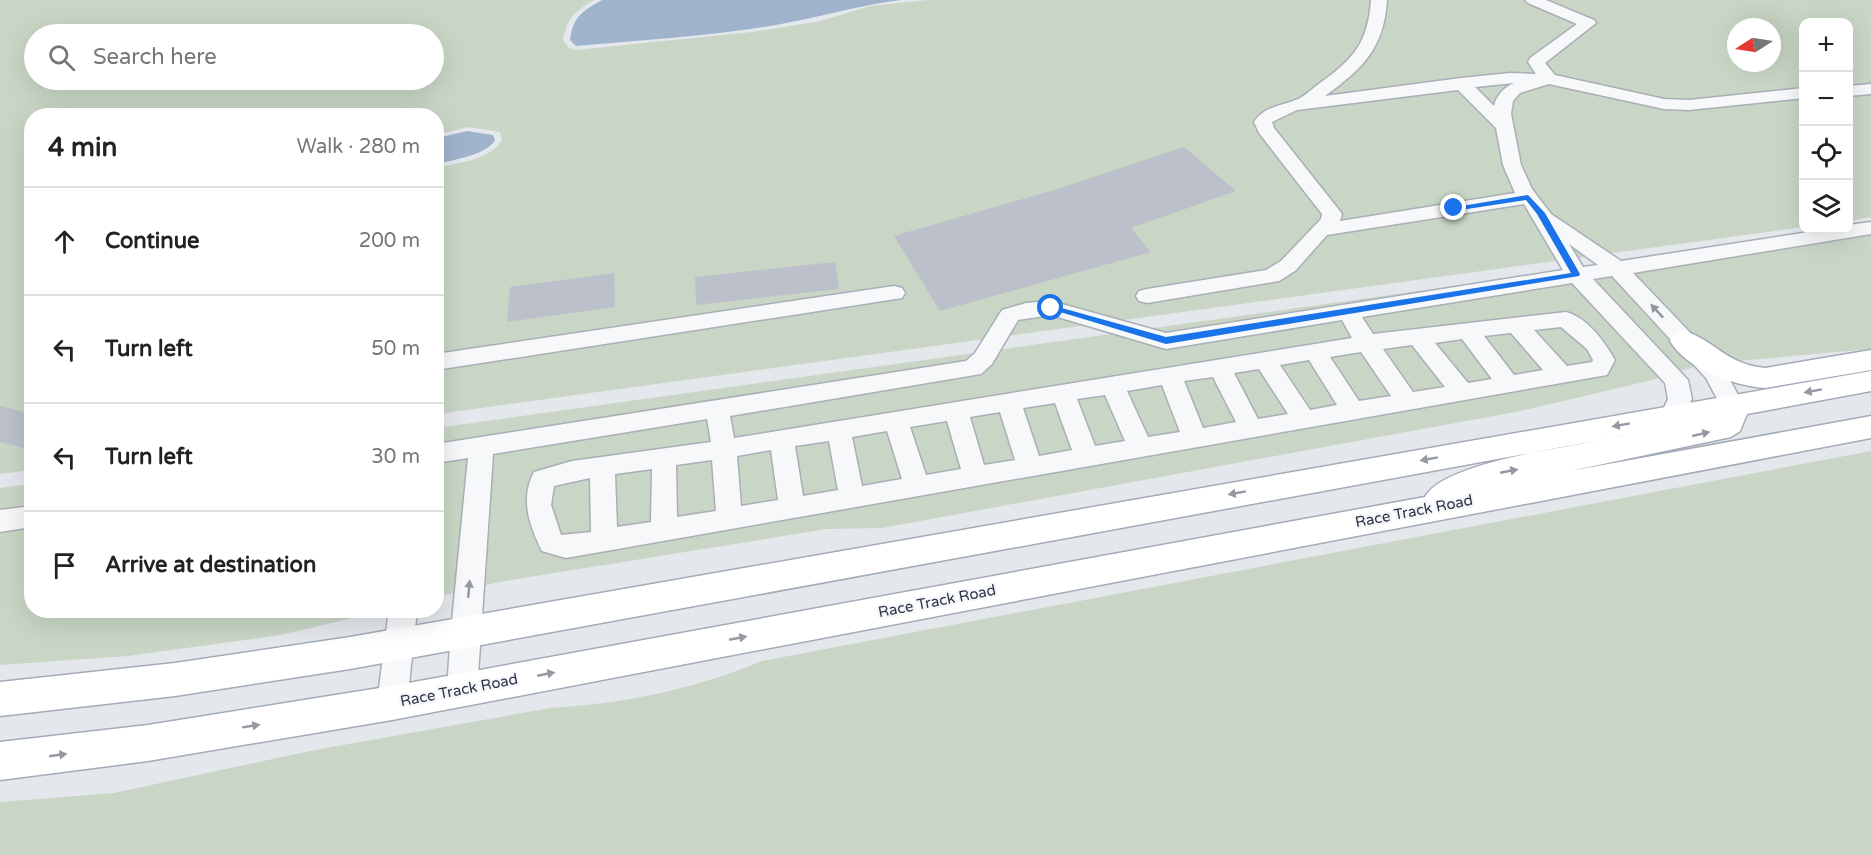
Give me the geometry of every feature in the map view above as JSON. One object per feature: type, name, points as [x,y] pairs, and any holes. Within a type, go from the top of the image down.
[{"type":"main road","points":[[1684,340],[1727,370],[1750,378],[1765,378],[1871,360]]},
{"type":"main road","points":[[0,699],[190,677],[399,645],[465,631],[1871,381]]},
{"type":"main road","points":[[1418,510],[1478,477],[1720,429],[1728,425],[1732,418],[1732,406]]},
{"type":"main road","name":"Race Track Road","points":[[0,761],[148,742],[392,703],[1418,510],[1871,428]]},
{"type":"lane","points":[[1303,103],[1358,63],[1379,22],[1379,0]]},
{"type":"lane","points":[[1533,0],[1588,23],[1536,62],[1549,79]]},
{"type":"lane","points":[[1147,297],[1272,276],[1288,266],[1330,222],[1332,214],[1265,129],[1263,122],[1274,113],[1303,103],[1510,78],[1549,79],[1664,104],[1689,105],[1799,93]]},
{"type":"lane","points":[[1549,79],[1514,89],[1504,100],[1502,114],[1512,165],[1523,190],[1535,205],[1576,274],[1677,380],[1680,399],[1672,416]]},
{"type":"lane","points":[[1461,83],[1504,126]]},
{"type":"lane","points":[[1853,91],[1871,89]]},
{"type":"lane","points":[[1321,230],[1535,205],[1616,268],[1715,373],[1732,406]]},
{"type":"lane","points":[[444,452],[973,369],[984,358],[1010,315],[1026,310],[1051,308],[1166,341],[1871,228]]},
{"type":"lane","points":[[444,361],[894,293]]},
{"type":"lane","points":[[1347,311],[1407,402]]},
{"type":"lane","points":[[1566,319],[1595,344],[1604,360],[1599,369],[566,547],[551,543],[538,506],[543,479],[572,471],[724,449],[1367,343],[1566,319]]},
{"type":"lane","points":[[1516,325],[1561,375]]},
{"type":"lane","points":[[1468,331],[1508,384]]},
{"type":"lane","points":[[1418,337],[1462,392]]},
{"type":"lane","points":[[1315,351],[1353,411]]},
{"type":"lane","points":[[1265,360],[1304,420]]},
{"type":"lane","points":[[1219,367],[1252,429]]},
{"type":"lane","points":[[1170,375],[1195,438]]},
{"type":"lane","points":[[1113,385],[1140,448]]},
{"type":"lane","points":[[1064,393],[1087,457]]},
{"type":"lane","points":[[1009,402],[1030,467]]},
{"type":"lane","points":[[717,409],[724,449],[729,519]]},
{"type":"lane","points":[[956,411],[975,476]]},
{"type":"lane","points":[[896,421],[917,486]]},
{"type":"lane","points":[[839,430],[852,497]]},
{"type":"lane","points":[[782,439],[792,508]]},
{"type":"lane","points":[[462,690],[465,631],[482,445]]},
{"type":"lane","points":[[664,458],[664,530]]},
{"type":"lane","points":[[602,466],[604,540]]},
{"type":"lane","points":[[0,521],[24,517]]},
{"type":"lane","points":[[392,703],[402,618]]},
{"type":"green space","points":[[0,0],[594,0],[577,12],[567,26],[563,40],[569,48],[576,50],[752,32],[821,21],[870,6],[928,0],[1871,0],[1871,217],[1853,220],[1853,18],[1799,18],[1799,228],[444,413],[444,166],[473,160],[490,152],[502,140],[500,132],[468,127],[444,133],[444,108],[24,108],[24,471],[0,474]]},
{"type":"green space","points":[[1871,228],[1871,349],[1726,362],[1668,337],[1703,364],[1648,381],[1521,411],[882,528],[827,529],[499,582],[444,595],[444,427],[1828,234],[1853,234],[1853,231]]},
{"type":"green space","points":[[1871,451],[1871,855],[0,855],[0,802],[114,793],[315,750],[550,708],[632,699],[710,680],[762,661]]},
{"type":"green space","points":[[24,485],[24,618],[353,618],[281,635],[128,656],[0,665],[0,488]]},
{"type":"water","points":[[602,0],[901,0],[751,29],[576,46],[570,40],[576,20],[584,11]]},
{"type":"water","points":[[467,131],[493,135],[495,140],[485,150],[444,162],[444,136]]},
{"type":"building","points":[[1184,147],[1236,191],[1131,228],[1151,252],[940,311],[894,236],[1061,188]]},
{"type":"building","points":[[835,262],[839,289],[696,305],[695,277]]},
{"type":"building","points":[[614,273],[615,307],[507,322],[510,287]]},
{"type":"building","points":[[0,406],[24,412],[24,448],[0,442]]},
{"type":"route","points":[[1051,308],[1166,341],[1576,274],[1541,213],[1528,197],[1454,208]]}]
